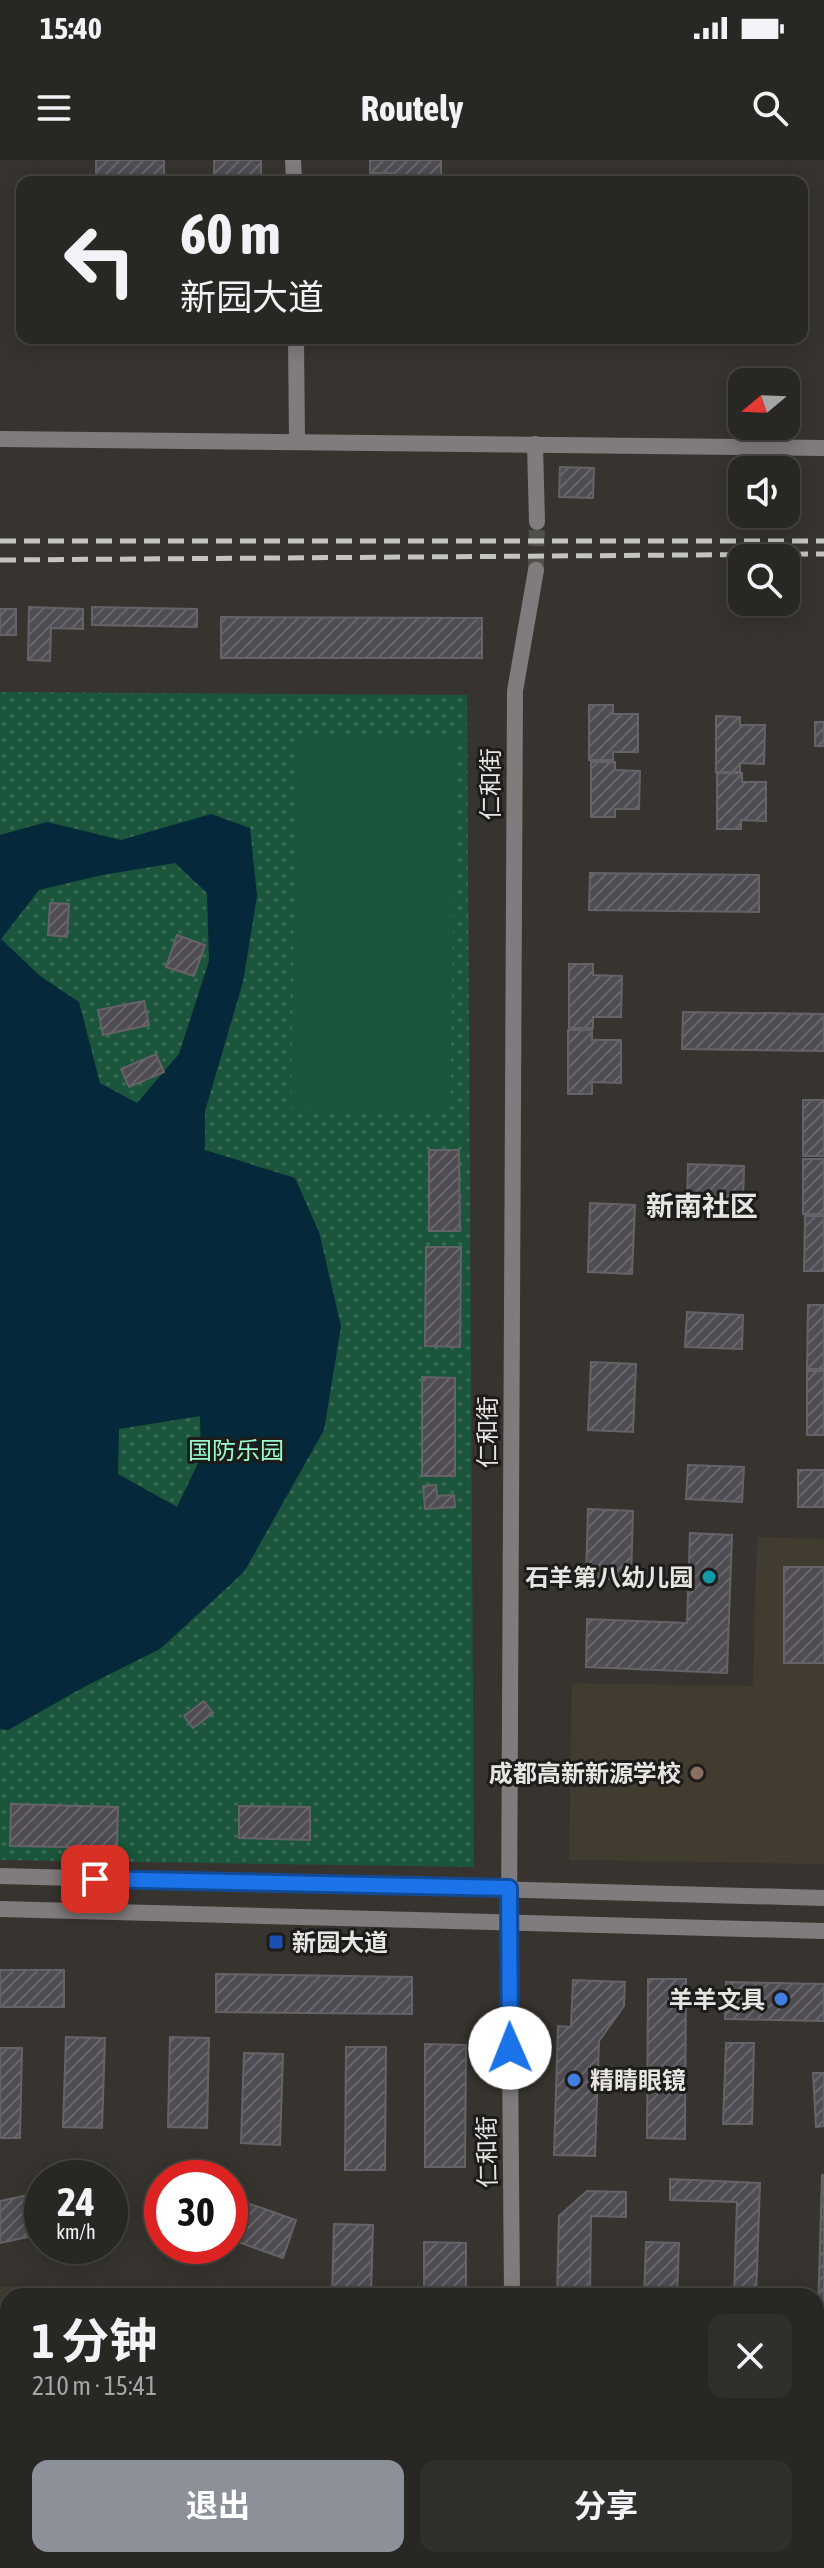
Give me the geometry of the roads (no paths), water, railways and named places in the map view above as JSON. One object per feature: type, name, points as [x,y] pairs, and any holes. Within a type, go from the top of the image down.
[{"type":"street","points":[[296,344],[297,440]]},
{"type":"street","points":[[0,439],[824,448]]},
{"type":"street","points":[[535,444],[537,522]]},
{"type":"street","name":"仁和街","points":[[512,2288],[509,1888],[515,691],[536,570]]},
{"type":"street","points":[[0,1876],[824,1898]]},
{"type":"street","points":[[0,1909],[824,1931]]},
{"type":"water","points":[[211,814],[250,828],[257,896],[243,982],[205,1111],[205,1150],[295,1178],[319,1232],[341,1326],[324,1430],[244,1572],[160,1649],[8,1730],[0,1729],[0,835],[47,822],[121,840]],"holes":[[[175,863],[207,893],[209,961],[179,1054],[137,1103],[100,1083],[79,1002],[40,976],[1,939],[39,890],[102,875]],[[200,1416],[201,1457],[177,1507],[118,1474],[119,1429]]]},
{"type":"tunnel","points":[[536,570],[537,522]]},
{"type":"railway","points":[[0,541],[824,541]]},
{"type":"railway","points":[[0,560],[824,554]]},
{"type":"place","name":"石羊第八幼儿园","points":[[709,1577]]},
{"type":"place","name":"成都高新新源学校","points":[[697,1773]]},
{"type":"place","name":"新园大道","points":[[276,1942]]},
{"type":"place","name":"羊羊文具","points":[[781,1999]]},
{"type":"place","name":"精睛眼镜","points":[[574,2080]]},
{"type":"district","name":"新南社区","points":[[702,1206]]},
{"type":"park label","name":"国防乐园","points":[[236,1450]]}]
